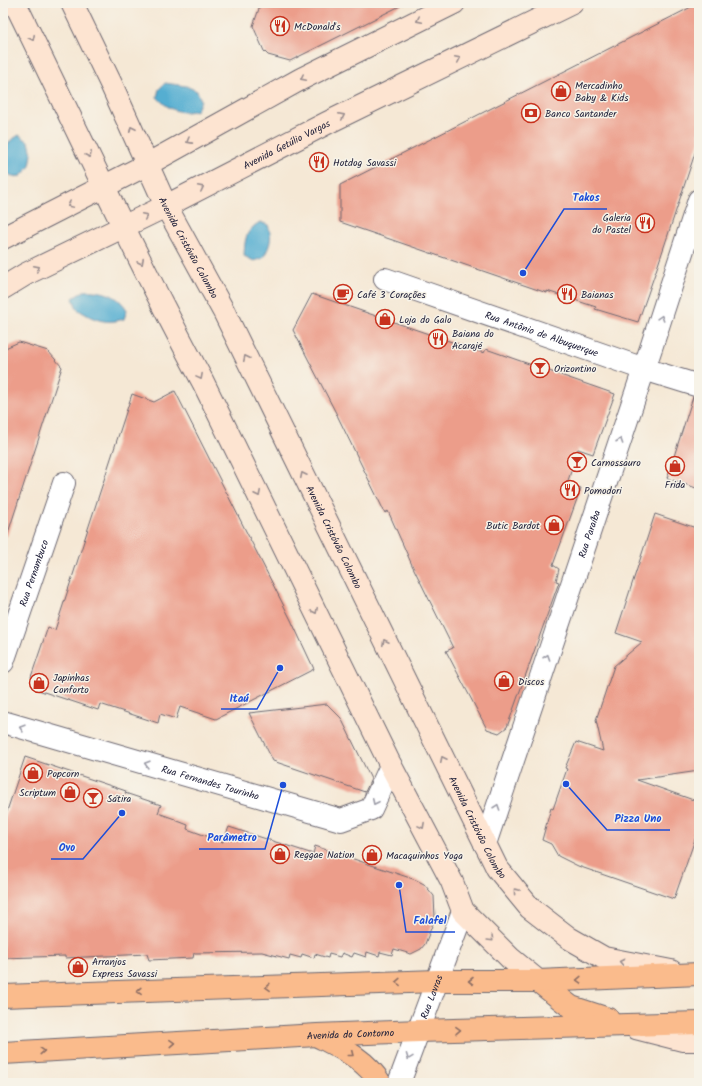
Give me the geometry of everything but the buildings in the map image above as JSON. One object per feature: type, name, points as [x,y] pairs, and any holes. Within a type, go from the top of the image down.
[{"type":"main road","points":[[15,3],[123,227],[203,382],[391,766],[452,882],[464,911],[510,958],[571,1007],[625,1025],[683,1040],[699,1040]]},
{"type":"main road","name":"Avenida Cristóvão Colombo","points":[[72,3],[148,164],[166,206],[224,312],[497,868],[530,908],[569,938],[604,958],[693,975]]},
{"type":"main road","points":[[3,238],[105,187],[301,79],[454,3]]},
{"type":"main road","name":"Avenida Getúlio Vargas","points":[[3,288],[26,274],[166,206],[320,126],[572,3]]},
{"type":"main road","points":[[3,996],[437,981],[538,981],[693,975]]},
{"type":"main road","name":"Avenida do Contorno","points":[[3,1053],[317,1035],[699,1023]]},
{"type":"main road","points":[[317,1035],[349,1052],[375,1076],[380,1083]]},
{"type":"street","name":"Rua Paraíba","points":[[485,844],[699,200]]},
{"type":"street","name":"Rua Antônio de Albuquerque","points":[[385,279],[644,369],[699,386]]},
{"type":"street","name":"Rua Pernambuco","points":[[3,662],[64,483]]},
{"type":"street","name":"Rua Fernandes Tourinho","points":[[3,722],[341,820],[371,809],[391,766]]},
{"type":"street","name":"Rua Lavras","points":[[399,1083],[464,911]]},
{"type":"water","points":[[165,83],[186,86],[197,91],[201,100],[197,110],[180,112],[170,108],[161,101],[157,97],[159,89]]},
{"type":"water","points":[[19,135],[29,142],[32,154],[30,166],[21,176],[12,177],[6,171],[4,160],[5,150],[10,141]]},
{"type":"water","points":[[260,222],[268,225],[270,242],[263,258],[254,261],[244,256],[245,245],[249,232]]},
{"type":"water","points":[[84,291],[103,292],[119,300],[127,310],[124,319],[117,321],[99,320],[88,316],[77,309],[73,298]]},
{"type":"place","name":"McDonald's","points":[[280,26]]},
{"type":"place","name":"Mercadinho Baby & Kids","points":[[561,91]]},
{"type":"place","name":"Banco Santander","points":[[531,113]]},
{"type":"place","name":"Hotdog Savassi","points":[[319,162]]},
{"type":"place","name":"Galeria do Pastel","points":[[645,223]]},
{"type":"place","name":"Takos","points":[[523,273]]},
{"type":"place","name":"Café 3 Corações","points":[[343,294]]},
{"type":"place","name":"Baianas","points":[[567,294]]},
{"type":"place","name":"Loja do Galo","points":[[385,319]]},
{"type":"place","name":"Baiana do Acarajé","points":[[438,339]]},
{"type":"place","name":"Orizontino","points":[[540,368]]},
{"type":"place","name":"Carnossauro","points":[[577,462]]},
{"type":"place","name":"Frida","points":[[675,466]]},
{"type":"place","name":"Pomodori","points":[[570,490]]},
{"type":"place","name":"Butic Bardot","points":[[554,525]]},
{"type":"place","name":"Itaú","points":[[280,668]]},
{"type":"place","name":"Discos","points":[[504,681]]},
{"type":"place","name":"Japinhas Conforto","points":[[39,683]]},
{"type":"place","name":"Popcorn","points":[[33,773]]},
{"type":"place","name":"Pizza Uno","points":[[566,784]]},
{"type":"place","name":"Parâmetro","points":[[283,785]]},
{"type":"place","name":"Scriptum","points":[[70,792]]},
{"type":"place","name":"Sátira","points":[[93,798]]},
{"type":"place","name":"Ovo","points":[[122,813]]},
{"type":"place","name":"Reggae Nation","points":[[280,854]]},
{"type":"place","name":"Macaquinhos Yoga","points":[[372,855]]},
{"type":"place","name":"Falafel","points":[[399,885]]},
{"type":"place","name":"Arranjos Express Savassi","points":[[78,967]]}]
